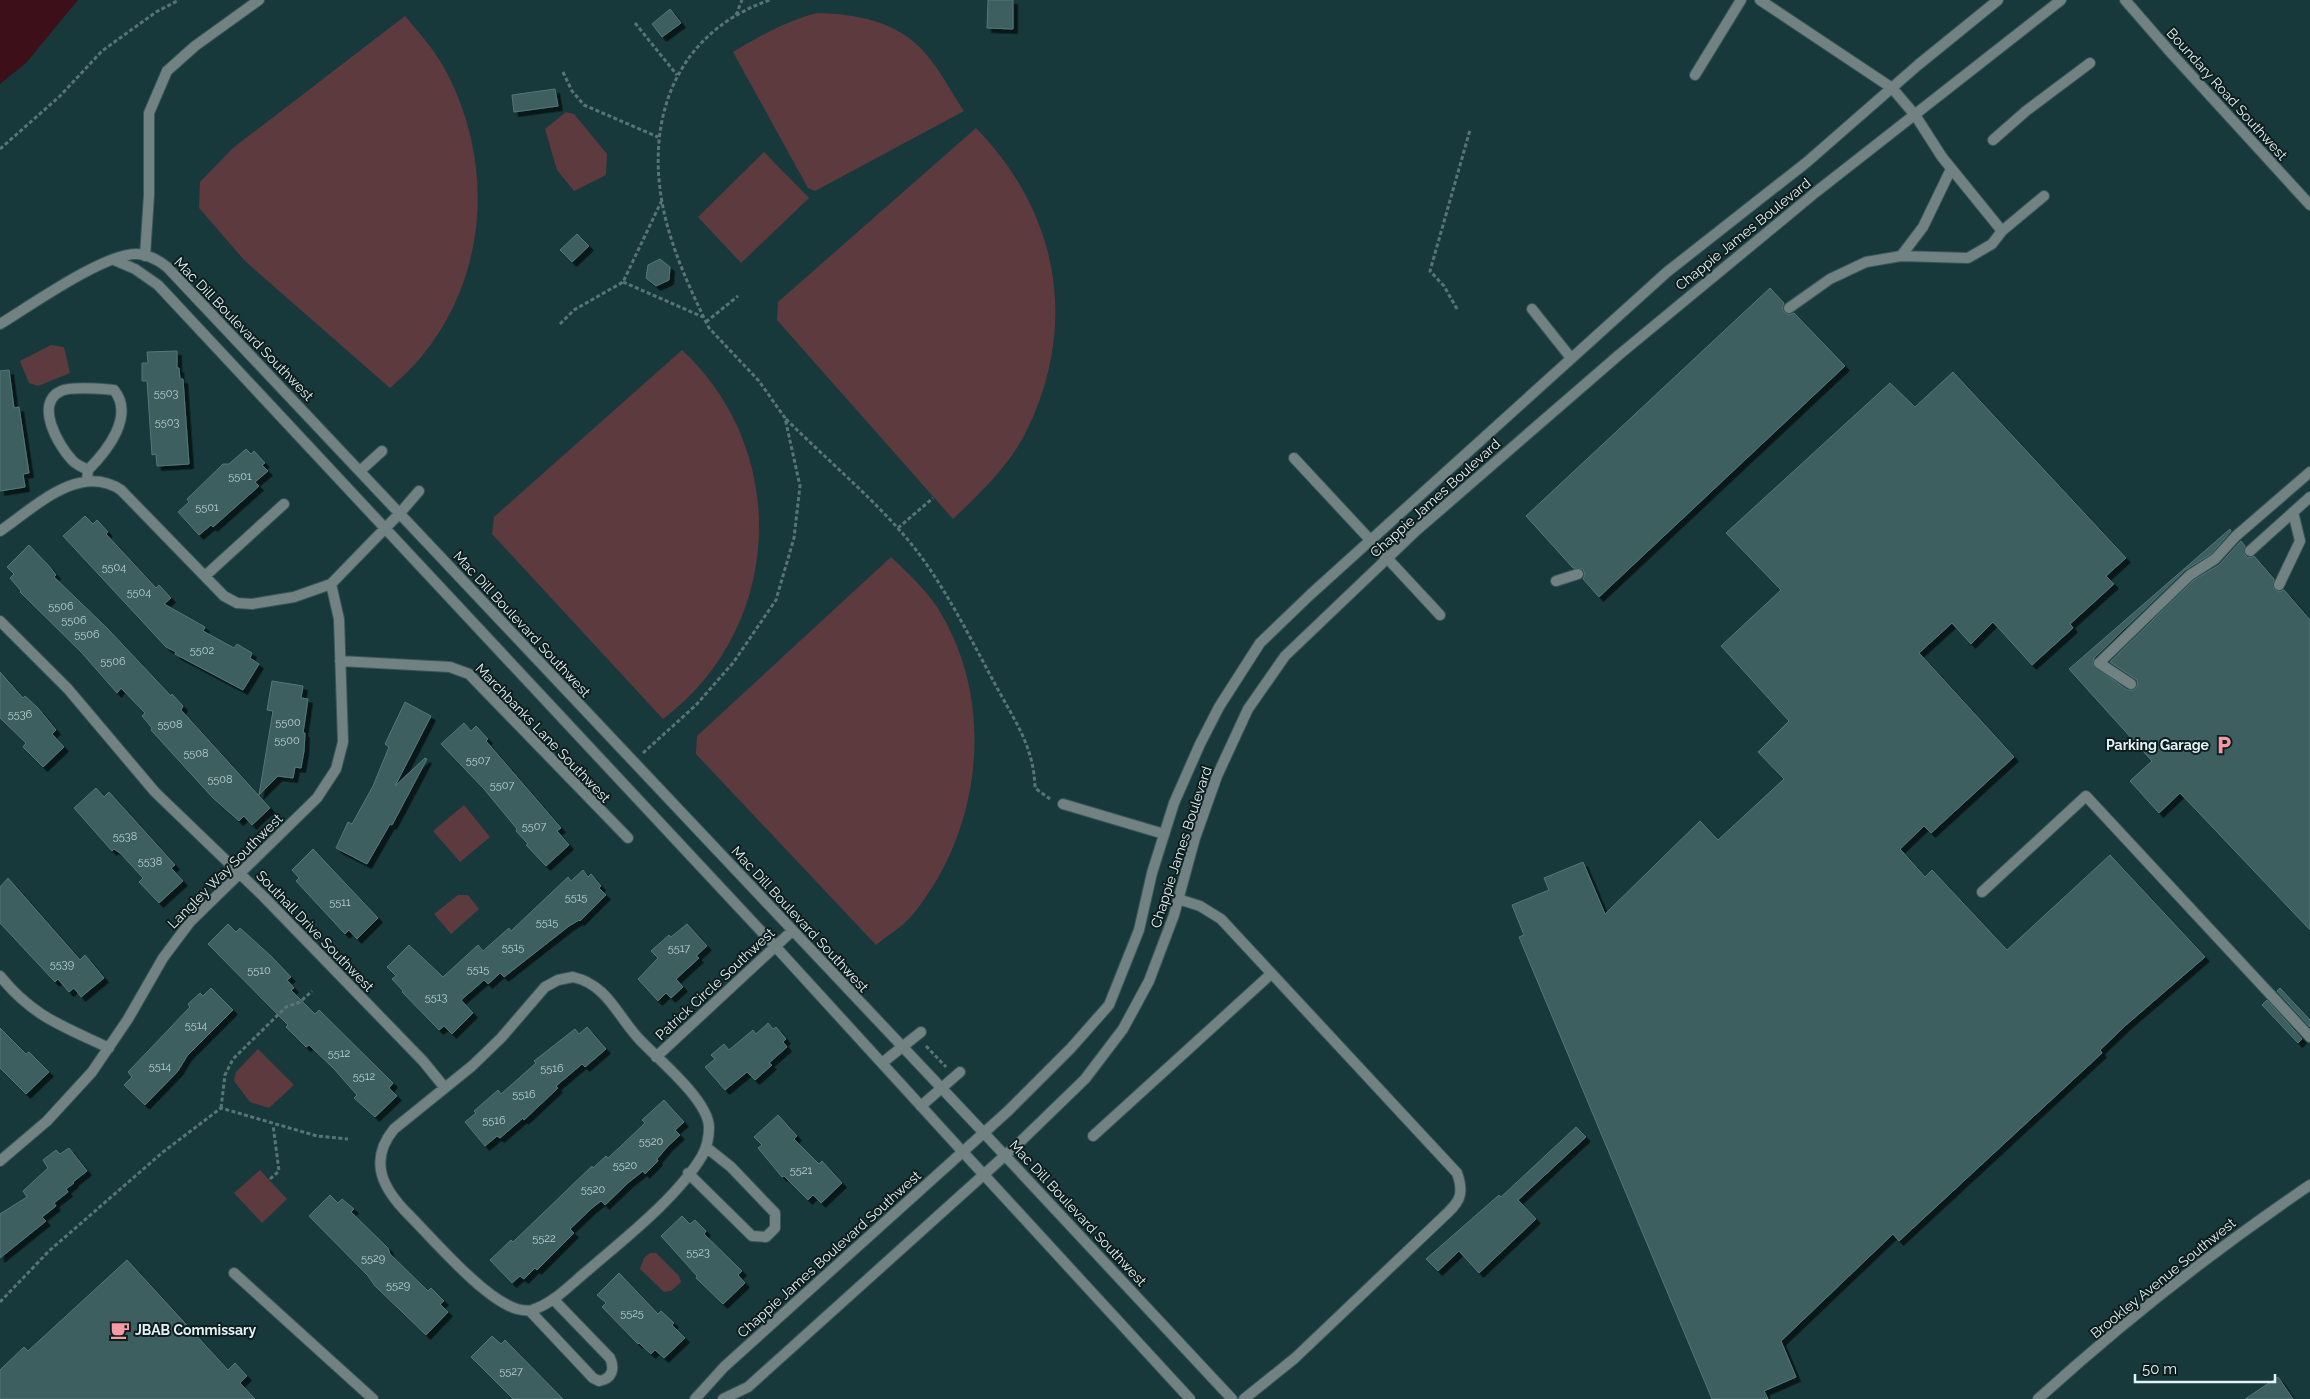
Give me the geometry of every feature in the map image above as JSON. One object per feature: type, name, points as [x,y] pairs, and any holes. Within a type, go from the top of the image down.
[{"type":"street","points":[[0,324],[64,284],[114,260],[138,254],[145,256],[149,195],[149,113],[167,70],[195,46],[259,0]]},
{"type":"street","points":[[1695,75],[1741,0]]},
{"type":"street","points":[[1760,0],[1892,88],[1915,115],[1951,169],[2002,231]]},
{"type":"street","name":"Chappie James Boulevard","points":[[983,1132],[1008,1111],[1071,1048],[1109,1005],[1139,930],[1174,803],[1219,707],[1260,643],[1667,272],[1807,162],[1998,0]]},
{"type":"street","name":"Chappie James Boulevard","points":[[1005,1155],[1085,1079],[1123,1030],[1149,981],[1178,900],[1217,776],[1248,709],[1285,656],[1417,530],[1627,348],[1816,192],[2061,0]]},
{"type":"street","name":"Boundary Road Southwest","points":[[2125,0],[2310,205]]},
{"type":"street","points":[[1993,140],[2026,111],[2090,63]]},
{"type":"street","points":[[1901,256],[1923,227],[1951,169]]},
{"type":"street","points":[[1789,308],[1830,279],[1866,262],[1901,256],[1968,258],[1992,244],[2002,231],[2044,196]]},
{"type":"street","name":"Mac Dill Boulevard Southwest","points":[[145,256],[167,267],[1005,1155],[1232,1399]]},
{"type":"street","points":[[114,260],[135,269],[158,285],[774,945],[1190,1399]]},
{"type":"street","points":[[1532,309],[1571,358]]},
{"type":"street","points":[[0,531],[88,475],[120,427],[120,396],[114,390],[63,390],[54,395],[49,404],[52,433],[72,461],[88,475],[105,481],[121,490],[224,596],[244,604],[294,596],[331,584],[419,491]]},
{"type":"street","points":[[360,471],[382,451]]},
{"type":"street","points":[[1294,458],[1440,615]]},
{"type":"street","points":[[2131,684],[2100,663],[2190,576],[2215,559],[2236,536],[2308,478]]},
{"type":"street","points":[[2250,551],[2310,497]]},
{"type":"street","points":[[204,576],[284,504]]},
{"type":"street","points":[[2279,585],[2300,541],[2293,512]]},
{"type":"street","points":[[1556,581],[1578,574]]},
{"type":"street","name":"Langley Way Southwest","points":[[0,1161],[60,1107],[92,1072],[109,1048],[172,944],[190,922],[317,798],[336,769],[343,742],[338,610],[331,584]]},
{"type":"street","name":"Southall Drive Southwest","points":[[0,621],[68,689],[155,792],[239,874],[423,1061],[445,1088]]},
{"type":"street","name":"Marchbanks Lane Southwest","points":[[340,661],[450,667],[469,674],[628,838]]},
{"type":"street","points":[[1982,892],[2086,796],[2310,1037]]},
{"type":"street","points":[[1063,804],[1164,834]]},
{"type":"street","points":[[1178,900],[1200,906],[1221,919],[1457,1173],[1461,1186],[1459,1202],[1440,1221],[1295,1358],[1244,1399]]},
{"type":"street","name":"Patrick Circle Southwest","points":[[656,1057],[792,930]]},
{"type":"street","points":[[1093,1136],[1271,974]]},
{"type":"street","points":[[0,976],[32,1009],[58,1024],[109,1048]]},
{"type":"street","name":"Patrick Circle Southwest","points":[[530,1310],[511,1307],[481,1286],[396,1201],[384,1183],[381,1170],[382,1155],[390,1134],[493,1046],[545,987],[565,978],[581,979],[604,992],[638,1038],[702,1105],[709,1128],[706,1147]]},
{"type":"street","points":[[882,1063],[921,1032]]},
{"type":"street","points":[[921,1106],[942,1090],[960,1072]]},
{"type":"street","name":"Chappie James Boulevard Southwest","points":[[696,1399],[724,1367],[983,1132]]},
{"type":"street","points":[[553,1299],[610,1358],[613,1369],[606,1380],[600,1381],[593,1378],[530,1310],[553,1299],[636,1228],[688,1172],[706,1147],[731,1167],[775,1213],[775,1228],[766,1237],[752,1236],[688,1172]]},
{"type":"street","points":[[724,1399],[748,1387],[1005,1155]]},
{"type":"street","name":"Brookley Avenue Southwest","points":[[2038,1399],[2179,1279],[2310,1185]]},
{"type":"street","points":[[234,1272],[372,1399]]},
{"type":"path","points":[[0,149],[60,96],[102,51],[156,12],[179,0]]},
{"type":"path","points":[[736,15],[742,0]]},
{"type":"path","points":[[770,0],[749,7],[719,25],[694,49],[677,75],[664,108],[657,147],[662,200],[670,237],[709,328],[758,381],[785,418],[878,505],[911,543],[940,586],[1024,734],[1034,769],[1035,788],[1047,798],[1063,804]]},
{"type":"path","points":[[635,23],[677,75]]},
{"type":"path","points":[[563,72],[572,91],[584,105],[658,137]]},
{"type":"path","points":[[1457,309],[1444,286],[1430,271],[1470,130]]},
{"type":"path","points":[[560,324],[574,310],[623,282],[662,200]]},
{"type":"path","points":[[623,282],[704,318]]},
{"type":"path","points":[[706,322],[738,296]]},
{"type":"path","points":[[633,761],[696,705],[733,663],[776,600],[794,538],[800,486],[785,418]]},
{"type":"path","points":[[898,528],[933,498]]},
{"type":"path","points":[[0,1302],[49,1251],[163,1152],[221,1108],[225,1076],[233,1059],[286,1007],[300,1002],[312,991]]},
{"type":"path","points":[[926,1046],[947,1068]]},
{"type":"path","points":[[221,1108],[273,1125],[317,1136],[348,1139]]},
{"type":"path","points":[[270,1178],[279,1171],[273,1125]]},
{"type":"shaded area","points":[[0,0],[78,0],[26,63],[0,84]]},
{"type":"shaded area","points":[[817,13],[847,15],[875,21],[902,33],[925,53],[941,74],[964,111],[815,191],[808,188],[733,52],[784,25]]},
{"type":"shaded area","points":[[405,16],[440,60],[463,112],[473,148],[477,184],[477,221],[471,257],[460,291],[444,325],[422,356],[390,388],[245,261],[199,208],[200,182],[233,148]]},
{"type":"shaded area","points":[[566,112],[574,114],[607,154],[606,175],[574,191],[557,170],[545,129]]},
{"type":"shaded area","points":[[976,128],[1004,161],[1026,196],[1042,233],[1052,272],[1055,311],[1052,351],[1042,392],[1026,432],[1003,468],[953,519],[777,320],[778,302]]},
{"type":"shaded area","points":[[764,152],[809,198],[741,263],[698,217]]},
{"type":"shaded area","points":[[51,345],[64,347],[70,373],[38,386],[29,383],[20,361]]},
{"type":"shaded area","points":[[682,350],[718,391],[742,438],[756,488],[759,539],[751,590],[732,638],[703,681],[663,719],[492,534],[494,517]]},
{"type":"shaded area","points":[[891,557],[932,600],[956,644],[968,683],[974,723],[974,764],[967,804],[955,843],[937,880],[910,918],[876,945],[696,754],[697,736]]},
{"type":"shaded area","points":[[464,805],[490,837],[460,862],[433,831]]},
{"type":"shaded area","points":[[458,895],[468,895],[479,909],[451,934],[434,914]]},
{"type":"shaded area","points":[[258,1049],[294,1085],[269,1108],[250,1102],[234,1081],[236,1072]]},
{"type":"shaded area","points":[[260,1170],[287,1199],[262,1223],[234,1193]]},
{"type":"shaded area","points":[[650,1253],[656,1253],[679,1276],[681,1282],[671,1291],[664,1292],[640,1269],[644,1258]]},
{"type":"building","points":[[988,0],[1013,0],[1013,29],[987,28]]},
{"type":"building","points":[[670,9],[681,23],[662,37],[652,24]]},
{"type":"building","points":[[555,89],[558,106],[514,112],[512,95]]},
{"type":"building","points":[[577,234],[589,246],[572,262],[560,250]]},
{"type":"building","points":[[660,259],[670,267],[669,280],[656,286],[646,278],[648,265]]},
{"type":"building","points":[[1770,288],[1784,303],[1782,308],[1784,312],[1789,315],[1794,313],[1845,366],[1599,597],[1583,579],[1585,575],[1583,569],[1573,568],[1526,516]]},
{"type":"building","points":[[177,351],[177,368],[179,368],[180,379],[183,379],[189,464],[157,466],[156,454],[152,455],[147,381],[142,381],[142,363],[148,363],[147,352]]},
{"type":"building","points":[[9,370],[14,408],[19,407],[29,473],[23,474],[25,487],[0,491],[0,371]]},
{"type":"building","points":[[1953,372],[2126,558],[2106,576],[2114,584],[2070,624],[2073,628],[2032,665],[1993,622],[1971,644],[1952,623],[1919,653],[2014,757],[1931,833],[1924,826],[1900,849],[1925,877],[1932,870],[2007,950],[2110,855],[2205,957],[2126,1025],[2100,1050],[2102,1053],[1899,1241],[1893,1234],[1781,1341],[1796,1377],[1764,1391],[1768,1399],[1712,1399],[1519,937],[1524,935],[1512,905],[1549,890],[1544,878],[1583,862],[1605,914],[1700,821],[1718,840],[1784,779],[1758,752],[1789,721],[1721,646],[1781,590],[1726,533],[1890,383],[1915,407]]},
{"type":"building","points":[[246,449],[251,454],[254,451],[265,463],[262,465],[268,471],[255,482],[259,486],[213,527],[211,525],[199,535],[178,512],[189,502],[187,499],[223,464],[229,464]]},
{"type":"building","points":[[85,516],[93,524],[97,520],[108,532],[106,534],[156,588],[159,585],[171,598],[164,604],[205,627],[203,631],[234,648],[237,644],[252,653],[250,658],[259,664],[243,690],[175,654],[176,652],[166,647],[63,536]]},
{"type":"building","name":"Parking Garage","points":[[2230,529],[2231,531],[2211,554],[2185,570],[2094,658],[2093,665],[2127,690],[2134,690],[2138,685],[2137,680],[2110,662],[2194,580],[2219,565],[2241,541],[2245,546],[2245,555],[2248,558],[2254,556],[2274,579],[2274,589],[2279,592],[2284,590],[2310,620],[2310,930],[2180,793],[2159,813],[2130,781],[2152,761],[2069,669]]},
{"type":"building","points":[[29,545],[49,566],[56,575],[54,577],[183,706],[181,710],[270,808],[252,825],[244,816],[239,821],[213,798],[151,730],[152,728],[142,716],[145,713],[121,688],[117,693],[82,653],[20,592],[10,578],[14,574],[7,567]]},
{"type":"building","points":[[0,672],[23,698],[25,696],[38,708],[56,730],[52,734],[64,747],[43,767],[23,747],[26,743],[0,718]]},
{"type":"building","points":[[272,681],[303,686],[301,698],[308,699],[303,733],[305,733],[304,751],[301,768],[295,767],[293,778],[278,776],[259,795],[273,711],[267,710]]},
{"type":"building","points":[[405,702],[431,716],[395,786],[425,758],[427,759],[392,825],[390,824],[367,864],[336,848],[348,822],[352,824],[373,786],[389,747],[385,744]]},
{"type":"building","points":[[464,723],[471,731],[476,726],[488,739],[486,741],[561,828],[557,831],[569,845],[546,866],[526,845],[528,844],[516,831],[517,829],[484,789],[441,744]]},
{"type":"building","points":[[96,788],[104,797],[109,792],[175,865],[171,868],[183,881],[159,903],[139,882],[143,878],[120,853],[114,849],[112,851],[74,808]]},
{"type":"building","points":[[313,849],[378,918],[357,939],[349,930],[345,934],[296,881],[299,878],[292,870]]},
{"type":"building","points":[[583,870],[588,877],[591,874],[601,886],[599,888],[606,895],[580,921],[569,926],[504,977],[500,973],[488,984],[484,980],[461,1000],[473,1013],[452,1034],[444,1026],[439,1030],[392,979],[396,976],[387,967],[409,945],[443,977],[478,945],[483,951],[509,928],[511,931],[568,877],[571,881]]},
{"type":"building","points":[[8,878],[80,960],[85,955],[104,978],[81,997],[74,988],[69,992],[58,979],[55,982],[0,923],[0,887]]},
{"type":"building","points":[[228,924],[236,932],[240,928],[272,957],[291,977],[287,980],[294,988],[291,990],[315,1014],[319,1010],[393,1083],[389,1088],[397,1096],[375,1117],[354,1098],[357,1095],[334,1069],[309,1045],[306,1047],[286,1027],[288,1025],[208,944]]},
{"type":"building","points":[[687,924],[707,946],[696,956],[699,958],[676,979],[683,987],[671,998],[666,993],[658,1001],[638,979],[658,958],[651,951],[669,935],[671,937]]},
{"type":"building","points":[[211,988],[233,1010],[187,1056],[178,1071],[145,1105],[124,1085],[132,1077],[128,1072],[190,1007],[188,1004],[200,993],[203,996]]},
{"type":"building","points":[[2280,988],[2310,1020],[2310,1027],[2277,991]]},
{"type":"building","points":[[2267,1000],[2302,1039],[2298,1043],[2262,1005]]},
{"type":"building","points":[[768,1023],[773,1029],[776,1027],[786,1039],[783,1042],[787,1047],[769,1063],[772,1065],[755,1080],[747,1072],[725,1090],[705,1067],[715,1059],[711,1055],[724,1044],[729,1050],[753,1030],[756,1034]]},
{"type":"building","points":[[587,1027],[606,1049],[585,1067],[582,1064],[556,1086],[558,1088],[524,1120],[523,1118],[500,1138],[497,1136],[485,1146],[465,1122],[476,1113],[474,1111],[498,1090],[501,1094],[536,1063],[534,1061],[575,1029],[579,1034]]},
{"type":"building","points":[[0,1028],[26,1054],[29,1052],[49,1072],[26,1094],[0,1068]]},
{"type":"building","points":[[664,1100],[684,1122],[675,1130],[680,1135],[668,1146],[657,1159],[658,1161],[645,1174],[643,1171],[605,1205],[601,1201],[592,1208],[570,1229],[574,1233],[537,1270],[535,1268],[524,1279],[520,1276],[512,1283],[490,1260],[511,1240],[513,1242],[592,1166],[593,1168],[606,1156],[608,1158],[645,1123],[642,1120]]},
{"type":"building","points":[[778,1115],[797,1136],[794,1139],[819,1164],[822,1161],[842,1183],[821,1203],[813,1195],[808,1200],[784,1176],[782,1177],[758,1148],[762,1145],[754,1137]]},
{"type":"building","points":[[1576,1127],[1586,1137],[1518,1200],[1536,1219],[1479,1273],[1459,1251],[1438,1271],[1426,1259],[1499,1195],[1501,1197]]},
{"type":"building","points":[[69,1148],[87,1171],[66,1189],[68,1192],[54,1203],[56,1206],[42,1217],[46,1221],[0,1258],[0,1214],[27,1197],[23,1191],[48,1168],[43,1160],[56,1150],[60,1154]]},
{"type":"building","points":[[330,1195],[338,1203],[342,1199],[354,1209],[351,1212],[388,1248],[390,1254],[428,1291],[431,1288],[444,1301],[440,1304],[448,1312],[426,1335],[375,1286],[368,1276],[309,1216]]},
{"type":"building","points":[[682,1216],[690,1224],[695,1220],[706,1231],[704,1234],[742,1271],[738,1275],[745,1283],[723,1304],[696,1278],[697,1276],[661,1236]]},
{"type":"building","name":"JBAB Commissary","points":[[127,1260],[228,1370],[235,1363],[247,1376],[240,1383],[255,1399],[0,1399],[0,1370],[24,1347],[28,1351]]},
{"type":"building","points":[[619,1273],[658,1314],[661,1311],[674,1323],[672,1325],[685,1338],[664,1358],[655,1350],[651,1354],[638,1344],[602,1307],[606,1303],[597,1295]]},
{"type":"building","points":[[492,1336],[501,1344],[505,1340],[563,1399],[513,1399],[471,1357]]},
{"type":"building","points":[[2278,1377],[2293,1399],[2245,1399]]},
{"type":"place","name":"Parking Garage","points":[[2224,745]]},
{"type":"place","name":"JBAB Commissary","points":[[120,1330]]}]
